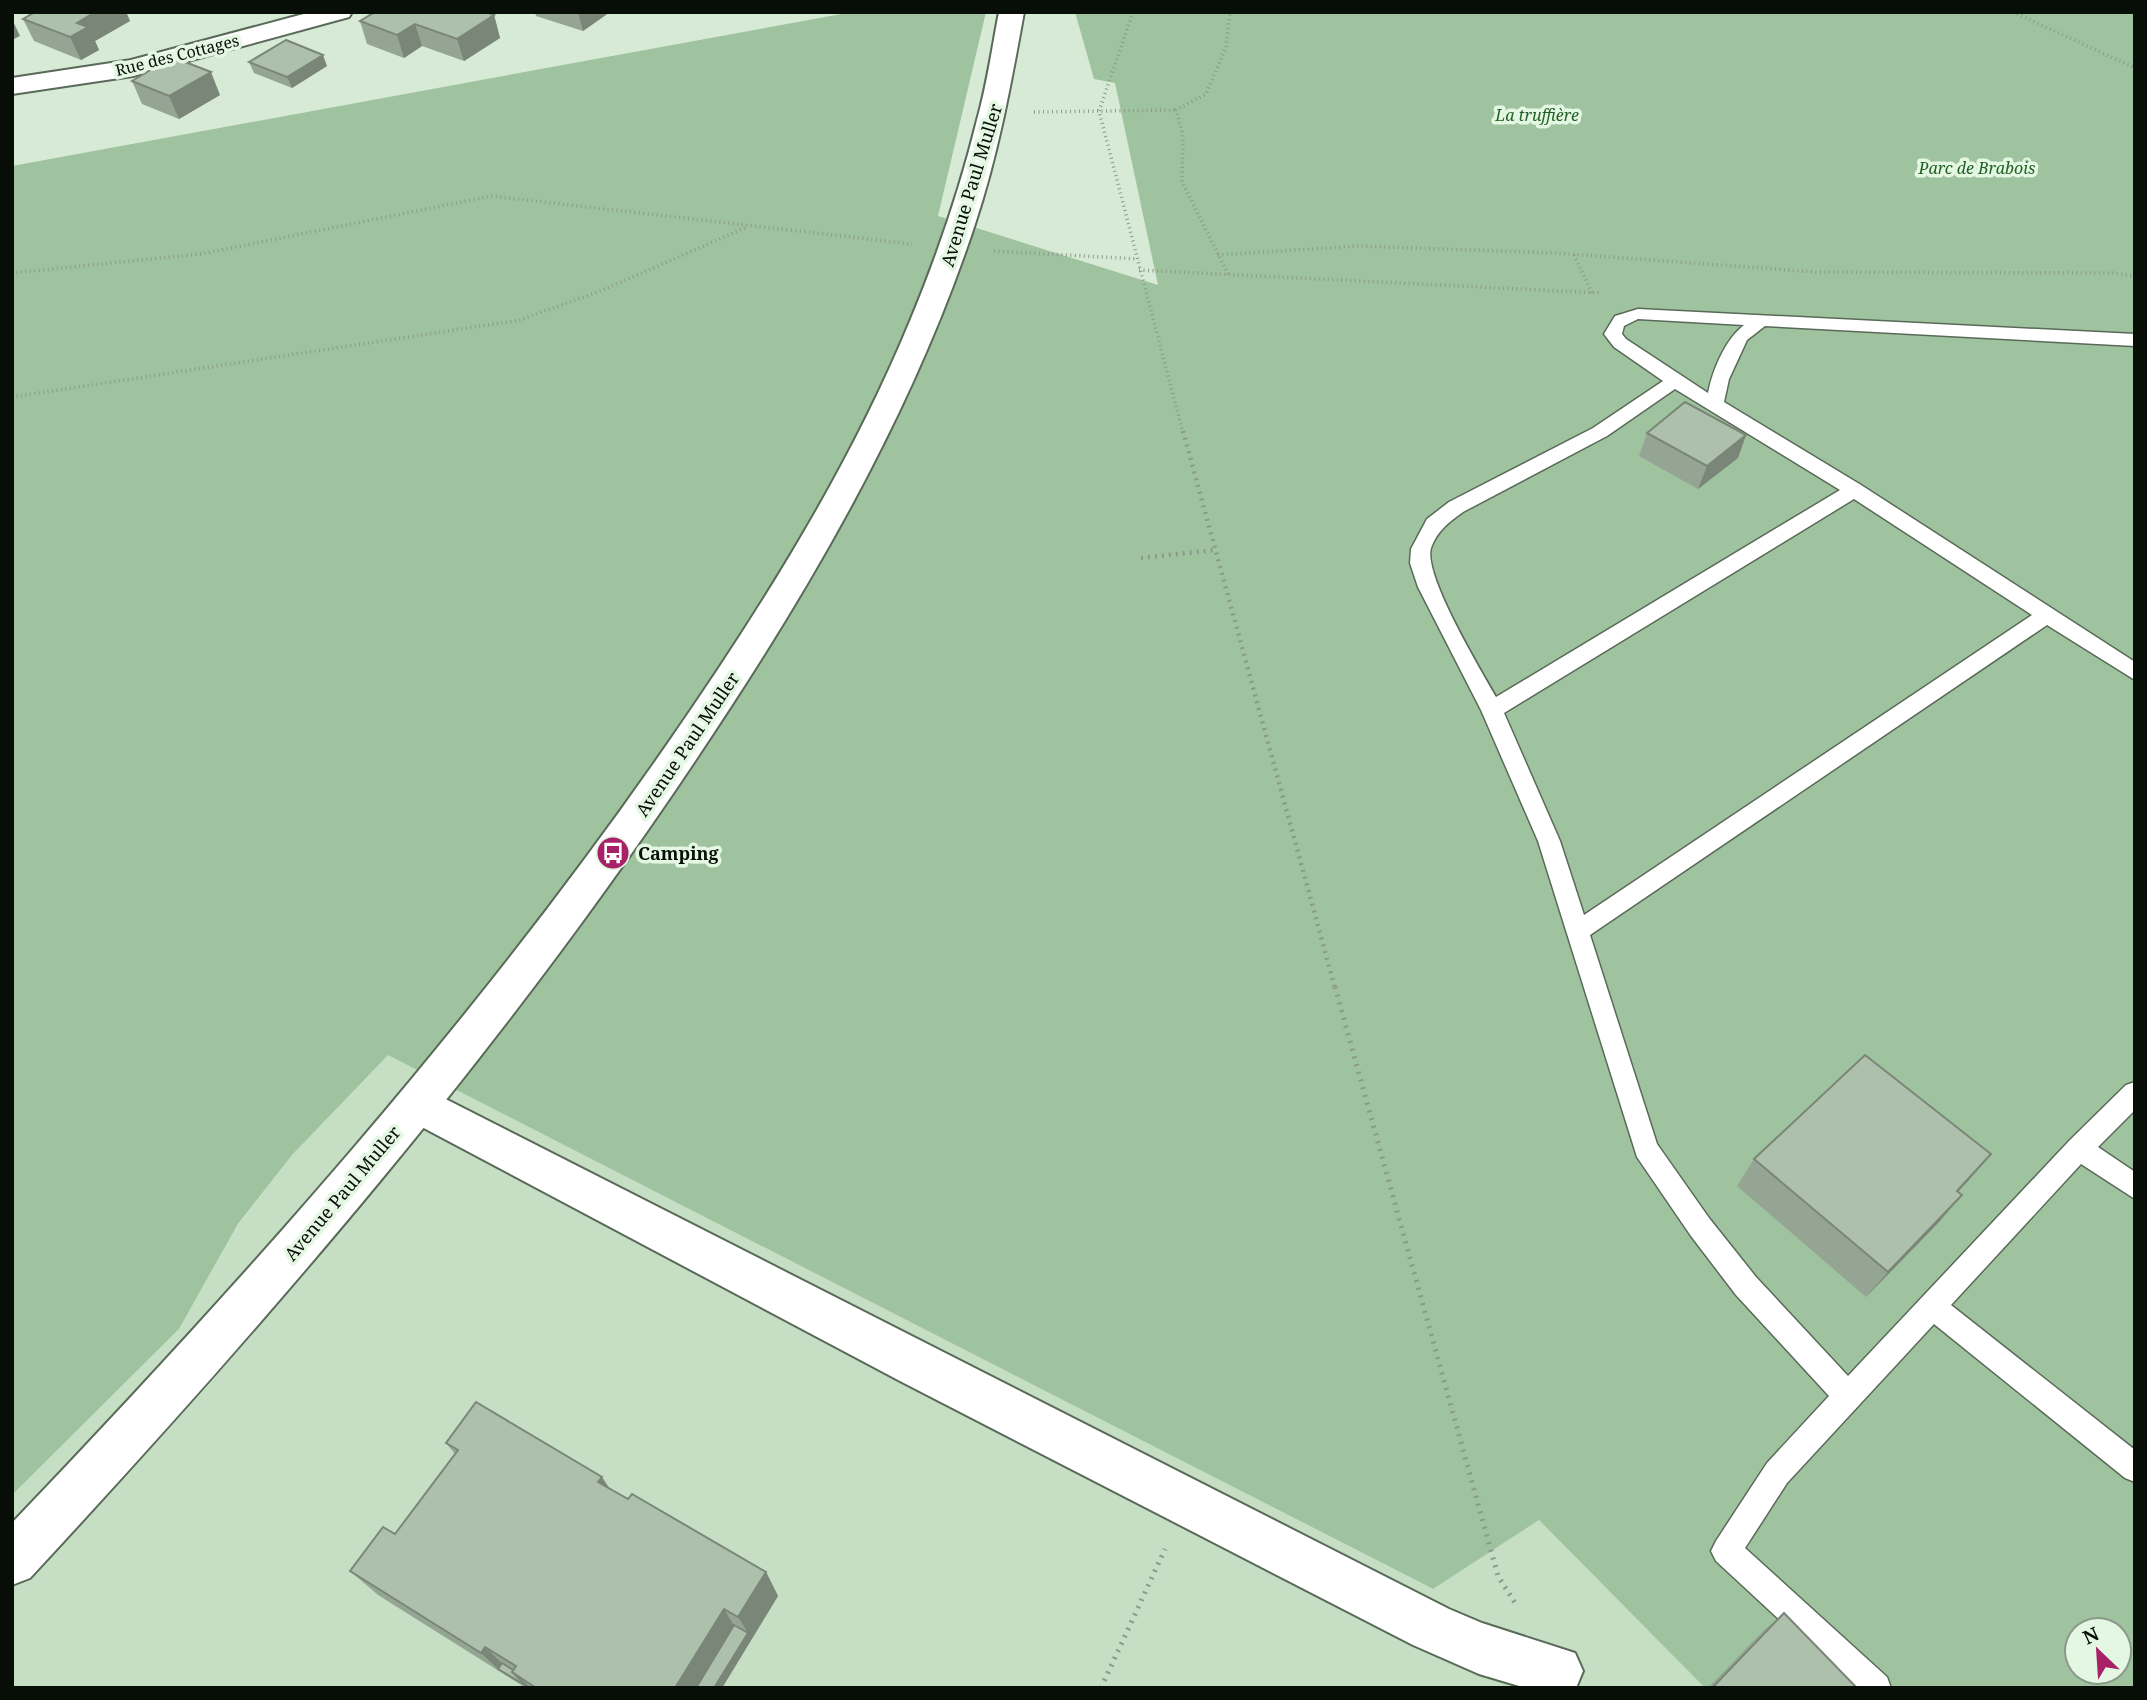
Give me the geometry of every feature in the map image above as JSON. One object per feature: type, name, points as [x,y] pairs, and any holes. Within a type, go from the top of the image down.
[{"type":"main road","name":"Rue des Cottages","points":[[12,86],[132,68],[340,12]]},
{"type":"main road","name":"Avenue Paul Muller","points":[[12,1560],[180,1379],[318,1223],[418,1104],[501,1001],[613,853],[695,735],[766,625],[856,469],[914,350],[934,247],[965,218],[1002,83],[1012,12]]},
{"type":"main road","points":[[418,1104],[1186,1503],[1443,1632],[1479,1648],[1557,1671]]},
{"type":"lane","points":[[2135,340],[1637,314],[1620,319],[1614,326],[1613,334],[1620,343],[1675,381],[1854,490],[2135,672]]},
{"type":"lane","points":[[1714,405],[1720,379],[1740,337],[1762,320]]},
{"type":"lane","points":[[1675,381],[1600,432],[1456,508],[1434,524],[1421,549],[1420,563],[1428,587],[1492,710],[1549,841],[1594,992],[1646,1149],[1700,1227],[1746,1286],[1848,1396]]},
{"type":"lane","points":[[1492,710],[1854,490]]},
{"type":"lane","points":[[1578,932],[2047,615]]},
{"type":"lane","points":[[1875,1688],[1726,1551],[1777,1473],[2079,1148],[2135,1093]]},
{"type":"lane","points":[[2079,1148],[2135,1187]]},
{"type":"lane","points":[[1932,1306],[2135,1468]]},
{"type":"path","points":[[1133,12],[1098,111],[1214,550],[1498,1576],[1518,1608]]},
{"type":"path","points":[[993,113],[1177,110],[1206,94],[1226,47],[1230,12]]},
{"type":"path","points":[[2013,12],[2135,68]]},
{"type":"path","points":[[1177,110],[1183,135],[1182,182],[1228,274]]},
{"type":"path","points":[[12,273],[201,254],[491,196],[934,247],[1137,259]]},
{"type":"path","points":[[12,397],[520,320],[603,290],[750,226]]},
{"type":"path","points":[[1218,255],[1358,246],[1573,254],[1816,272],[2113,273],[2135,276]]},
{"type":"path","points":[[1573,254],[1592,293]]},
{"type":"path","points":[[1141,558],[1214,550]]},
{"type":"path","points":[[1101,1688],[1186,1503]]},
{"type":"shaded area","points":[[388,1054],[1432,1589],[1539,1520],[1705,1688],[12,1688],[12,1495],[179,1329],[238,1225],[292,1155]]},
{"type":"green space","points":[[852,12],[986,12],[938,216],[1158,285],[1115,83],[1094,79],[1075,12],[2135,12],[2135,1688],[1705,1688],[1539,1520],[1433,1589],[388,1055],[292,1155],[238,1224],[179,1329],[12,1495],[12,166]]},
{"type":"building","points":[[35,12],[95,12],[77,23],[88,27],[70,37],[23,19]]},
{"type":"building","points":[[375,12],[486,12],[494,15],[457,39],[415,24],[397,35],[360,21]]},
{"type":"building","points":[[286,40],[323,55],[287,77],[249,62]]},
{"type":"building","points":[[172,57],[211,72],[169,96],[132,81]]},
{"type":"building","points":[[1685,402],[1746,435],[1707,466],[1647,433]]},
{"type":"building","points":[[1865,1055],[1991,1154],[1957,1191],[1962,1195],[1888,1272],[1754,1159]]},
{"type":"building","points":[[476,1402],[602,1477],[598,1482],[628,1499],[632,1494],[766,1572],[738,1617],[724,1609],[675,1688],[536,1688],[512,1672],[516,1666],[485,1647],[481,1653],[350,1571],[383,1527],[395,1534],[458,1450],[446,1443]]},
{"type":"building","points":[[1784,1613],[1857,1688],[1712,1688]]},
{"type":"building","points":[[734,1625],[748,1633],[714,1688],[696,1688]]},
{"type":"building","points":[[502,1663],[513,1670],[528,1687],[498,1669]]},
{"type":"place","name":"Camping","points":[[613,853]]},
{"type":"park label","name":"La truffière","points":[[1537,115]]},
{"type":"park label","name":"Parc de Brabois","points":[[1977,168]]}]
